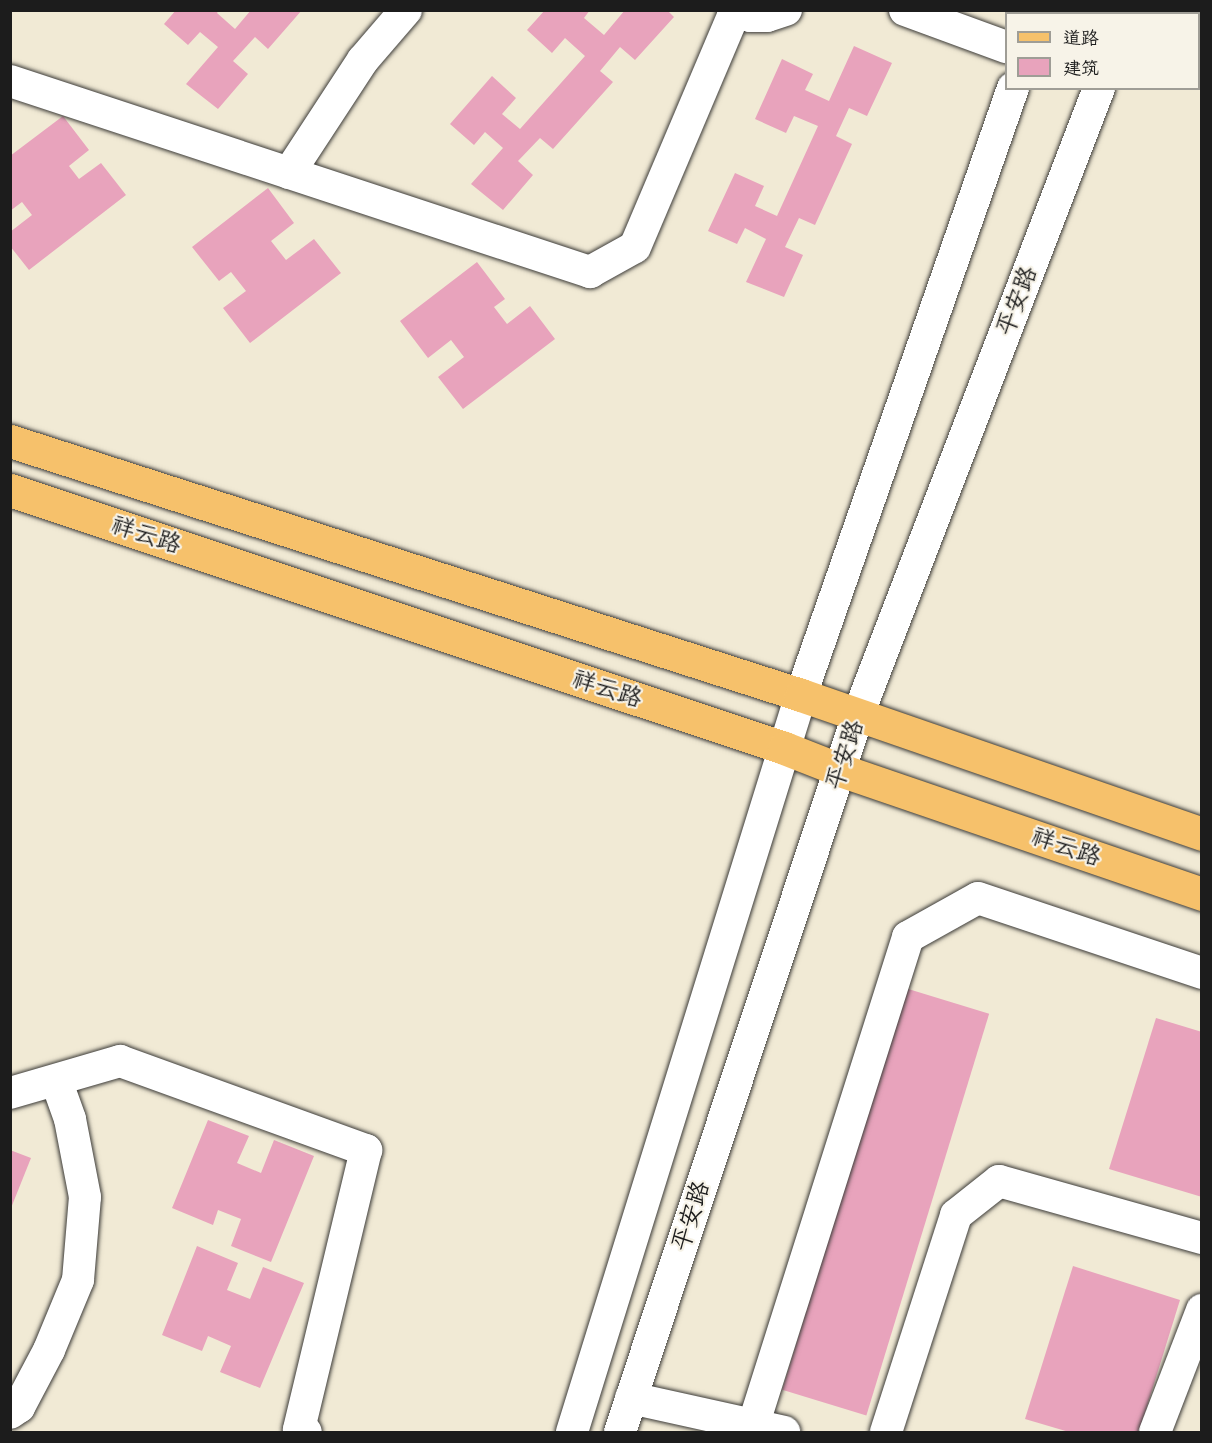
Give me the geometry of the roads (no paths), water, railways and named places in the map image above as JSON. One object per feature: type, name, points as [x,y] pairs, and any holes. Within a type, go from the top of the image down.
[{"type":"main road","name":"祥云路","points":[[10,441],[801,695],[1202,834]]},
{"type":"main road","name":"祥云路","points":[[10,490],[784,748],[840,770],[1202,894]]},
{"type":"street","points":[[289,173],[363,60],[406,10]]},
{"type":"street","points":[[10,81],[590,272],[635,247],[734,11],[750,16],[767,16],[786,10]]},
{"type":"street","points":[[905,10],[1005,47]]},
{"type":"street","name":"平安路","points":[[572,1432],[801,695],[1012,90]]},
{"type":"street","name":"平安路","points":[[620,1432],[858,715],[1098,90]]},
{"type":"street","points":[[753,1426],[908,936],[978,898],[1202,973]]},
{"type":"street","points":[[10,1093],[120,1061],[366,1150],[299,1430],[306,1432]]},
{"type":"street","points":[[10,1413],[18,1407],[49,1350],[78,1280],[85,1197],[70,1119],[56,1080]]},
{"type":"street","points":[[886,1432],[956,1215],[999,1181],[1202,1238]]},
{"type":"street","points":[[1155,1432],[1202,1310]]},
{"type":"street","points":[[631,1398],[784,1432]]}]
